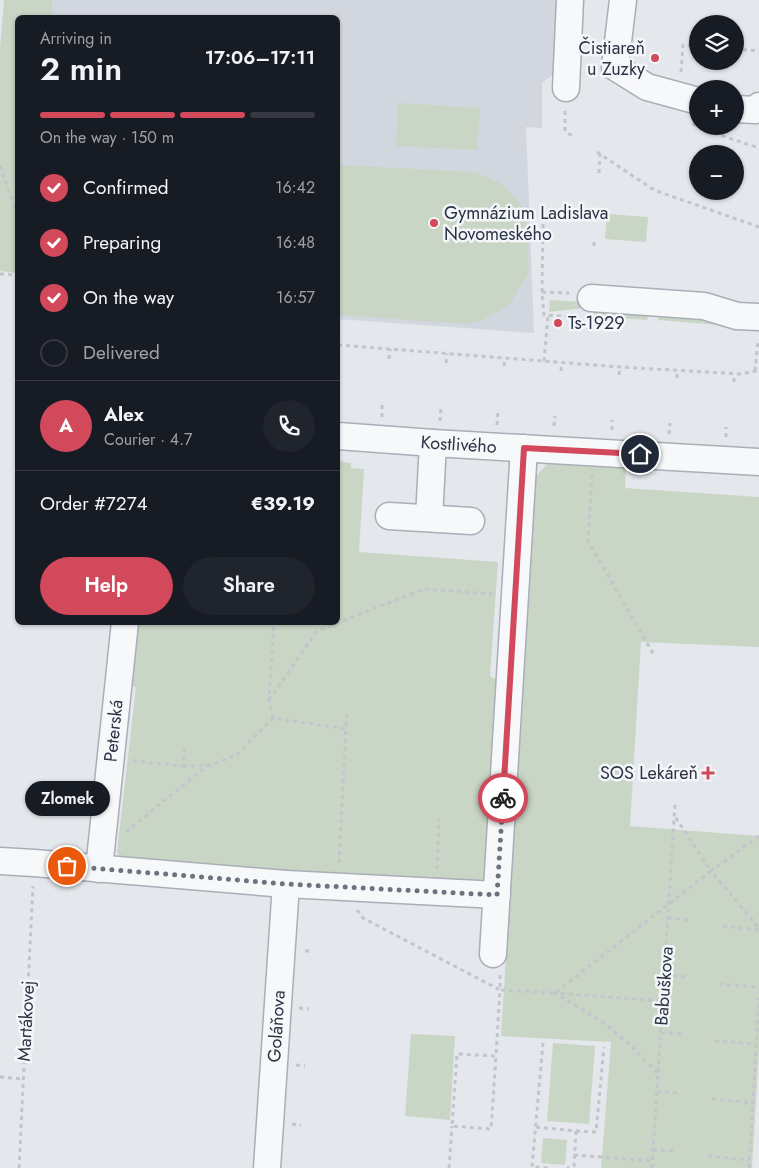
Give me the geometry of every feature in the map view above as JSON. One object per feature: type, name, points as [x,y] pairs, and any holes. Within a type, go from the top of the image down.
[{"type":"street","points":[[566,88],[570,0]]},
{"type":"street","points":[[624,0],[616,67],[647,87],[684,91]]},
{"type":"street","points":[[744,109],[755,110],[759,106]]},
{"type":"street","points":[[591,298],[704,306],[738,316],[759,317]]},
{"type":"street","points":[[429,518],[436,435]]},
{"type":"street","name":"Kostlivého","points":[[340,436],[436,435],[524,448],[759,462]]},
{"type":"street","points":[[493,954],[524,448]]},
{"type":"street","points":[[389,516],[471,521]]},
{"type":"street","name":"Peterská","points":[[100,861],[124,625]]},
{"type":"street","points":[[0,862],[100,861],[286,884],[497,895]]},
{"type":"street","name":"Goláňova","points":[[267,1168],[286,884]]},
{"type":"path","points":[[689,45],[683,45],[684,91],[696,127],[759,148]]},
{"type":"path","points":[[744,49],[759,50]]},
{"type":"path","points":[[564,136],[566,88]]},
{"type":"path","points":[[565,131],[574,137]]},
{"type":"path","points":[[599,173],[599,153],[654,190],[759,227]]},
{"type":"path","points":[[0,166],[15,208]]},
{"type":"path","points":[[542,292],[543,224]]},
{"type":"path","points":[[594,239],[594,246]]},
{"type":"path","points":[[0,274],[15,276]]},
{"type":"path","points":[[544,361],[548,316]]},
{"type":"path","points":[[340,345],[562,363],[741,374],[757,372],[759,337]]},
{"type":"path","points":[[389,359],[390,349]]},
{"type":"path","points":[[446,363],[447,354]]},
{"type":"path","points":[[504,366],[505,358]]},
{"type":"path","points":[[561,371],[562,363]]},
{"type":"path","points":[[619,375],[620,367]]},
{"type":"path","points":[[677,370],[677,378]]},
{"type":"path","points":[[734,374],[734,382]]},
{"type":"path","points":[[381,423],[382,404]]},
{"type":"path","points":[[436,435],[441,407]]},
{"type":"path","points":[[497,430],[498,411]]},
{"type":"path","points":[[592,470],[588,541],[654,654]]},
{"type":"path","points":[[340,623],[424,589],[515,595]]},
{"type":"path","points":[[274,625],[269,700],[274,718]]},
{"type":"path","points":[[269,700],[317,632],[334,625]]},
{"type":"path","points":[[347,711],[338,887],[363,918],[500,990],[663,1001]]},
{"type":"path","points":[[274,718],[346,729]]},
{"type":"path","points":[[110,758],[183,766],[213,765],[239,753],[274,718]]},
{"type":"path","points":[[183,766],[185,744]]},
{"type":"path","points":[[100,861],[208,765]]},
{"type":"path","name":"Babuškova","points":[[652,1168],[674,804]]},
{"type":"path","points":[[674,815],[711,871],[759,929]]},
{"type":"path","points":[[436,892],[439,818]]},
{"type":"path","points":[[555,993],[669,903],[759,836]]},
{"type":"path","name":"Martákovej","points":[[19,1168],[33,885]]},
{"type":"path","points":[[668,918],[692,920]]},
{"type":"path","points":[[723,926],[759,929]]},
{"type":"path","points":[[452,1126],[491,1129],[502,956],[493,954]]},
{"type":"path","points":[[665,975],[688,977]]},
{"type":"path","points":[[719,984],[759,988]]},
{"type":"path","points":[[555,993],[604,1023],[632,1046],[658,1073]]},
{"type":"path","points":[[748,1168],[759,998]]},
{"type":"path","points":[[661,1033],[684,1034]]},
{"type":"path","points":[[715,1041],[756,1044]]},
{"type":"path","points":[[542,1043],[532,1167],[550,1168]]},
{"type":"path","points":[[536,1128],[596,1132],[604,1047]]},
{"type":"path","points":[[449,1168],[456,1054],[496,1056]]},
{"type":"path","points":[[0,1077],[23,1079]]},
{"type":"path","points":[[657,1092],[680,1093]]},
{"type":"path","points":[[712,1099],[753,1103]]},
{"type":"path","points":[[567,1168],[574,1166],[576,1131]]},
{"type":"path","points":[[653,1150],[676,1151]]},
{"type":"path","points":[[574,1155],[653,1161]]},
{"type":"path","points":[[708,1156],[749,1160]]},
{"type":"shaded area","name":"Gymnázium Ladislava Novomeského","points":[[52,0],[563,0],[558,71],[542,83],[542,128],[526,127],[534,333],[340,319],[340,15],[52,15]]},
{"type":"green space","points":[[4,0],[52,0],[52,15],[15,15],[15,273],[0,271],[0,49]]},
{"type":"green space","points":[[398,103],[480,108],[477,150],[396,146]]},
{"type":"green space","points":[[340,165],[475,172],[504,185],[526,211],[529,272],[510,304],[483,320],[467,324],[340,315]]},
{"type":"green space","points":[[607,214],[648,217],[646,242],[605,239]]},
{"type":"green space","points":[[550,300],[586,302],[585,308],[549,312]]},
{"type":"green space","points":[[652,307],[647,320],[594,316],[595,310]]},
{"type":"green space","points":[[659,308],[731,326],[658,320]]},
{"type":"green space","points":[[340,461],[351,463],[351,468],[364,469],[359,552],[498,562],[490,676],[503,683],[491,889],[125,867],[117,852],[136,687],[122,684],[126,650],[139,625],[340,625]]},
{"type":"green space","points":[[559,462],[626,467],[625,488],[759,497],[759,647],[641,642],[630,826],[759,836],[759,1050],[752,1168],[601,1168],[611,1042],[501,1036],[536,476],[547,464]]},
{"type":"green space","points":[[411,1034],[455,1036],[450,1120],[405,1116]]},
{"type":"green space","points":[[553,1043],[595,1046],[589,1124],[547,1121]]},
{"type":"green space","points":[[543,1138],[567,1140],[565,1165],[541,1163]]},
{"type":"way so far","points":[[67,866],[286,884],[497,895],[503,798]]},
{"type":"place","name":"Čistiareň u Zuzky","points":[[655,58]]},
{"type":"place","name":"Gymnázium Ladislava Novomeského","points":[[434,223]]},
{"type":"place","name":"Ts-1929","points":[[558,323]]},
{"type":"place","name":"SOS Lekáreň","points":[[708,773]]},
{"type":"place","name":"Zlomek","points":[[67,866]]},
{"type":"route","points":[[503,798],[524,448],[640,454]]}]
